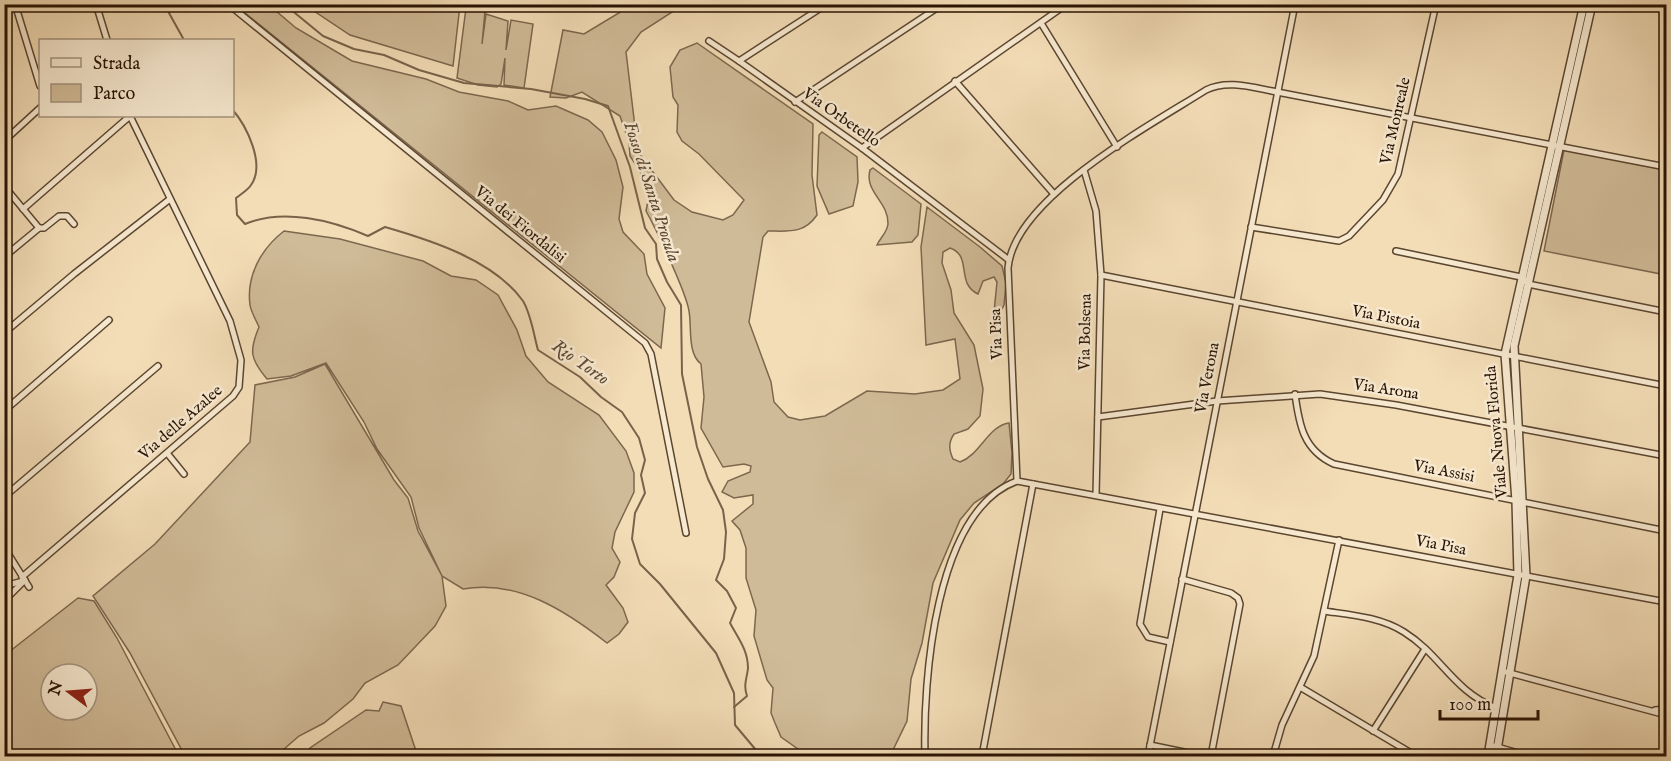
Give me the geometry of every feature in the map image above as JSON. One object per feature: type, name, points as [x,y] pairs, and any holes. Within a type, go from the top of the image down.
[{"type":"street","points":[[15,4],[39,83]]},
{"type":"street","points":[[96,4],[107,39]]},
{"type":"street","name":"Via dei Fiordalisi","points":[[228,4],[645,343],[651,354],[686,533]]},
{"type":"street","points":[[739,61],[827,4]]},
{"type":"street","points":[[795,102],[943,4]]},
{"type":"street","points":[[862,148],[1067,4]]},
{"type":"street","name":"Via Verona","points":[[1148,756],[1295,4]]},
{"type":"street","name":"Via Monreale","points":[[1251,227],[1334,242],[1344,239],[1383,200],[1393,185],[1401,165],[1436,4]]},
{"type":"street","name":"Viale Nuova Florida","points":[[1556,146],[1584,4]]},
{"type":"street","name":"Viale Nuova Florida","points":[[1514,427],[1514,356],[1536,231],[1592,4]]},
{"type":"street","points":[[1041,23],[1117,147]]},
{"type":"street","name":"Via Orbetello","points":[[709,41],[862,148],[1009,260]]},
{"type":"street","points":[[955,81],[1054,194]]},
{"type":"street","name":"Via Pisa","points":[[1666,167],[1277,92],[1236,85],[1216,86],[1117,147],[1054,194],[1024,228],[1009,260],[1017,481],[1666,602]]},
{"type":"street","points":[[4,141],[39,109]]},
{"type":"street","points":[[24,209],[129,117]]},
{"type":"street","name":"Via delle Azalee","points":[[4,601],[23,578],[236,393],[241,368],[238,347],[227,313],[130,117]]},
{"type":"street","name":"Via Bolsena","points":[[1084,170],[1096,211],[1101,275],[1096,495]]},
{"type":"street","points":[[4,186],[39,228]]},
{"type":"street","points":[[4,333],[74,274],[170,199]]},
{"type":"street","points":[[4,257],[39,228],[44,228],[63,215],[74,224]]},
{"type":"street","name":"Viale Nuova Florida","points":[[1488,756],[1494,746],[1522,575],[1520,502],[1505,354],[1521,277],[1536,231]]},
{"type":"street","points":[[1396,251],[1521,277],[1528,284],[1666,312]]},
{"type":"street","name":"Via Pistoia","points":[[1101,275],[1666,386]]},
{"type":"street","points":[[4,411],[109,321]]},
{"type":"street","points":[[4,497],[158,366]]},
{"type":"street","name":"Via Arona","points":[[1098,417],[1217,401],[1295,394],[1361,399],[1666,456]]},
{"type":"street","name":"Via Assisi","points":[[1295,394],[1299,421],[1305,439],[1327,460],[1666,531]]},
{"type":"street","points":[[167,453],[184,474]]},
{"type":"street","points":[[925,756],[927,675],[935,612],[943,584],[960,543],[980,510],[995,493],[1017,481]]},
{"type":"street","points":[[982,756],[1033,484]]},
{"type":"street","points":[[1160,508],[1140,624],[1148,637],[1170,642]]},
{"type":"street","points":[[1273,756],[1280,729],[1314,656],[1339,540]]},
{"type":"street","points":[[4,547],[29,586]]},
{"type":"street","points":[[4,586],[23,578]]},
{"type":"street","points":[[1182,579],[1231,593],[1238,598],[1240,604],[1212,756]]},
{"type":"street","points":[[1324,611],[1385,623],[1406,633],[1425,649],[1469,695],[1496,708]]},
{"type":"street","points":[[1373,731],[1425,649]]},
{"type":"street","points":[[1506,672],[1666,715]]},
{"type":"street","name":"Viale Nuova Florida","points":[[1496,756],[1494,746],[1496,708],[1506,672]]},
{"type":"street","points":[[1300,687],[1416,756]]},
{"type":"street","points":[[1653,710],[1666,709]]},
{"type":"street","points":[[1150,745],[1203,756]]},
{"type":"street","points":[[1494,746],[1528,756]]},
{"type":"green space","points":[[235,5],[269,5],[296,28],[352,61],[426,79],[459,92],[508,101],[528,110],[556,106],[588,120],[602,132],[616,160],[623,187],[619,219],[623,232],[644,254],[647,274],[665,308],[661,348]]},
{"type":"green space","points":[[305,5],[460,5],[453,66],[350,35]]},
{"type":"green space","points":[[634,5],[683,5],[641,32],[626,52],[638,152],[674,200],[692,212],[723,220],[733,215],[744,200],[699,154],[682,141],[677,132],[678,105],[673,97],[670,67],[680,50],[697,43],[813,124],[812,175],[817,215],[807,226],[789,231],[768,231],[763,237],[749,322],[771,382],[774,402],[788,417],[800,420],[825,416],[867,391],[915,394],[943,390],[960,379],[955,339],[926,345],[921,247],[927,207],[1002,266],[1006,283],[1004,305],[999,315],[994,312],[997,282],[994,277],[983,281],[978,294],[967,283],[963,263],[957,252],[950,248],[943,252],[942,263],[951,290],[954,313],[974,345],[983,389],[980,416],[968,429],[954,434],[950,443],[951,453],[953,459],[960,462],[973,453],[995,429],[1009,423],[1012,453],[1011,474],[1003,484],[974,503],[960,520],[933,583],[922,643],[911,679],[907,721],[892,752],[849,756],[808,756],[781,737],[771,713],[773,688],[767,680],[754,636],[756,610],[746,578],[746,548],[740,530],[732,521],[753,504],[753,495],[734,498],[722,492],[728,481],[750,472],[751,466],[744,464],[723,467],[701,428],[704,397],[701,364],[692,347],[687,302],[646,211],[649,196],[640,171],[630,156],[629,142],[620,116],[582,92],[566,98],[550,97],[563,30],[584,34],[622,11],[630,10]]},
{"type":"green space","points":[[466,8],[485,11],[482,44],[486,14],[508,21],[506,50],[511,20],[533,24],[524,88],[504,85],[505,58],[501,84],[497,87],[478,85],[457,78]]},
{"type":"green space","points":[[822,132],[857,157],[858,182],[853,206],[829,214],[817,186],[819,135]]},
{"type":"green space","points":[[1564,150],[1666,170],[1666,275],[1544,251]]},
{"type":"green space","points":[[873,168],[921,204],[918,235],[912,242],[877,245],[888,224],[885,209],[870,185],[870,170]]},
{"type":"green space","points":[[284,231],[340,239],[423,261],[451,276],[476,280],[498,295],[517,330],[526,356],[548,382],[599,415],[626,451],[634,473],[634,492],[615,532],[612,548],[620,562],[614,577],[606,585],[623,608],[628,622],[619,634],[607,643],[558,609],[540,600],[503,589],[483,587],[463,589],[442,576],[419,528],[411,497],[377,449],[364,422],[326,363],[291,376],[267,379],[254,360],[254,342],[259,327],[252,313],[249,294],[257,263]]},
{"type":"green space","points":[[325,364],[394,480],[408,498],[418,531],[442,576],[446,606],[435,626],[398,665],[365,683],[353,699],[324,723],[299,736],[276,756],[185,756],[130,653],[93,596],[155,544],[250,442],[255,385],[295,377]]},
{"type":"green space","points":[[78,598],[94,601],[117,638],[179,756],[5,756],[5,655]]},
{"type":"green space","points":[[383,702],[401,706],[417,754],[414,756],[307,756],[310,748],[366,710],[379,711]]},
{"type":"waterway","name":"Rio Torto","points":[[164,4],[183,39]]},
{"type":"waterway","name":"Fosso di Santa Procula","points":[[284,4],[323,36],[354,49],[384,55],[419,70],[464,83],[531,89],[585,99],[608,106],[630,167],[645,228],[656,244],[657,259],[681,305],[682,374],[697,447],[708,479],[723,510],[726,532],[724,559],[716,580],[727,591],[736,608],[730,623],[742,644],[748,662],[745,685],[747,696],[734,707]]},
{"type":"waterway","name":"Rio Torto","points":[[234,112],[248,135],[255,156],[255,176],[250,187],[236,198],[237,215],[245,224],[275,217],[307,218],[339,225],[368,236],[385,227],[441,245],[460,254],[496,274],[523,301],[538,350],[580,377],[601,397],[622,412],[639,438],[645,460],[641,475],[645,493],[635,513],[632,539],[640,564],[660,584],[716,653],[734,693],[735,725],[761,756]]}]
